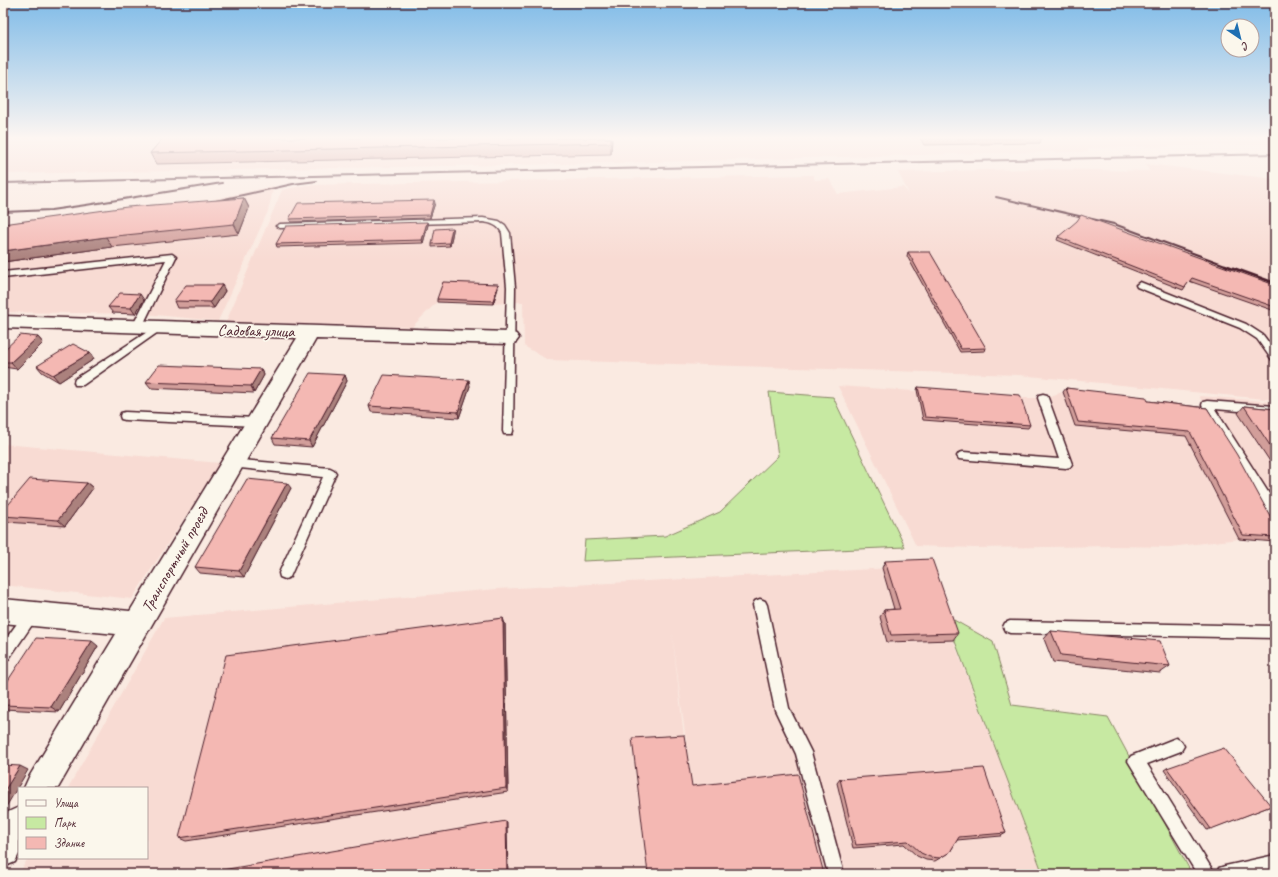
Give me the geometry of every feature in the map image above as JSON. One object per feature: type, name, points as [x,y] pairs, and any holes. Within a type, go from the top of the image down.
[{"type":"street","name":"Садовая улица","points":[[3,322],[509,338]]},
{"type":"street","name":"Транспортный проезд","points":[[41,787],[138,624],[186,528],[232,463],[310,332]]},
{"type":"street","points":[[3,611],[31,615],[138,624]]},
{"type":"street","points":[[3,850],[18,825]]},
{"type":"lane","points":[[280,226],[482,220],[493,221],[502,226],[506,233],[511,288],[508,431]]},
{"type":"lane","points":[[3,275],[172,257],[137,327]]},
{"type":"lane","points":[[1140,285],[1243,326],[1263,340],[1275,358]]},
{"type":"lane","points":[[79,382],[158,328]]},
{"type":"lane","points":[[963,456],[1066,464],[1043,398]]},
{"type":"lane","points":[[1275,410],[1207,405],[1275,513]]},
{"type":"lane","points":[[125,416],[256,422]]},
{"type":"lane","points":[[232,463],[330,473],[285,573]]},
{"type":"lane","points":[[760,605],[782,710],[803,752],[836,874]]},
{"type":"lane","points":[[3,655],[31,615]]},
{"type":"lane","points":[[1010,627],[1275,632]]},
{"type":"lane","points":[[1176,746],[1136,761],[1206,874]]},
{"type":"lane","points":[[1226,874],[1275,864]]},
{"type":"shaded area","points":[[614,179],[829,179],[838,194],[903,187],[909,194],[901,179],[1275,179],[1275,400],[1019,375],[548,360],[524,346],[523,302],[493,304],[437,302],[412,327],[226,322],[282,190],[306,185]]},
{"type":"shaded area","points":[[274,186],[268,211],[218,321],[145,314],[3,312],[3,235],[133,217]]},
{"type":"shaded area","points":[[838,386],[1018,398],[1043,398],[1063,392],[1208,412],[1199,396],[1275,402],[1275,542],[1239,539],[1170,547],[1116,546],[975,548],[916,546]]},
{"type":"shaded area","points":[[3,444],[220,463],[132,599],[3,585]]},
{"type":"shaded area","points":[[928,566],[953,640],[1043,874],[822,874],[692,788],[672,632],[684,737],[632,741],[648,874],[19,874],[27,859],[148,859],[148,787],[69,787],[164,618],[497,589]]},
{"type":"green space","points":[[769,392],[833,397],[905,547],[583,561],[585,540],[665,536],[720,512],[778,456]]},
{"type":"green space","points":[[945,615],[993,642],[1012,705],[1108,717],[1192,874],[1043,874]]},
{"type":"building","points":[[244,198],[234,224],[106,237],[3,251],[3,224],[127,207]]},
{"type":"building","points":[[434,200],[430,215],[289,219],[298,203]]},
{"type":"building","points":[[1081,215],[1275,285],[1275,307],[1192,278],[1185,287],[1058,237],[1077,221]]},
{"type":"building","points":[[427,222],[422,240],[276,244],[286,226]]},
{"type":"building","points":[[452,228],[449,243],[432,244],[435,229]]},
{"type":"building","points":[[908,252],[930,252],[986,348],[961,349]]},
{"type":"building","points":[[443,282],[498,284],[493,301],[437,299]]},
{"type":"building","points":[[186,285],[222,285],[210,302],[174,301]]},
{"type":"building","points":[[120,293],[140,294],[131,308],[108,307]]},
{"type":"building","points":[[20,335],[38,337],[11,362],[3,362],[3,351]]},
{"type":"building","points":[[73,344],[90,353],[53,375],[37,366]]},
{"type":"building","points":[[159,365],[261,369],[251,386],[146,382]]},
{"type":"building","points":[[310,373],[345,375],[309,441],[272,438]]},
{"type":"building","points":[[384,375],[469,380],[458,412],[369,406]]},
{"type":"building","points":[[918,387],[1020,395],[1030,425],[925,417]]},
{"type":"building","points":[[1066,388],[1146,397],[1148,401],[1207,408],[1237,455],[1275,525],[1275,537],[1243,535],[1190,432],[1078,422]]},
{"type":"building","points":[[1244,406],[1275,409],[1275,453]]},
{"type":"building","points":[[30,479],[87,483],[58,520],[3,516],[3,511]]},
{"type":"building","points":[[247,479],[287,483],[239,571],[195,567]]},
{"type":"building","points":[[932,559],[958,633],[891,635],[884,610],[900,609],[885,561]]},
{"type":"building","points":[[503,618],[506,788],[179,838],[226,655]]},
{"type":"building","points":[[1051,631],[1160,641],[1170,666],[1061,655]]},
{"type":"building","points":[[36,638],[92,641],[51,707],[3,705],[3,688]]},
{"type":"building","points":[[684,735],[692,786],[798,774],[824,874],[648,874],[632,738]]},
{"type":"building","points":[[1224,748],[1271,806],[1211,829],[1167,768]]},
{"type":"building","points":[[3,765],[20,766],[3,793]]},
{"type":"building","points":[[984,768],[1006,833],[959,837],[950,852],[940,858],[930,857],[921,853],[908,841],[856,845],[840,779]]},
{"type":"building","points":[[506,821],[507,874],[199,874]]},
{"type":"railway","points":[[3,183],[182,179]]},
{"type":"railway","points":[[211,202],[293,184],[317,181]]},
{"type":"railway","points":[[3,212],[51,210],[222,183]]},
{"type":"railway","points":[[996,197],[1114,224],[1228,266]]},
{"type":"railway","points":[[1225,265],[1275,283]]}]
